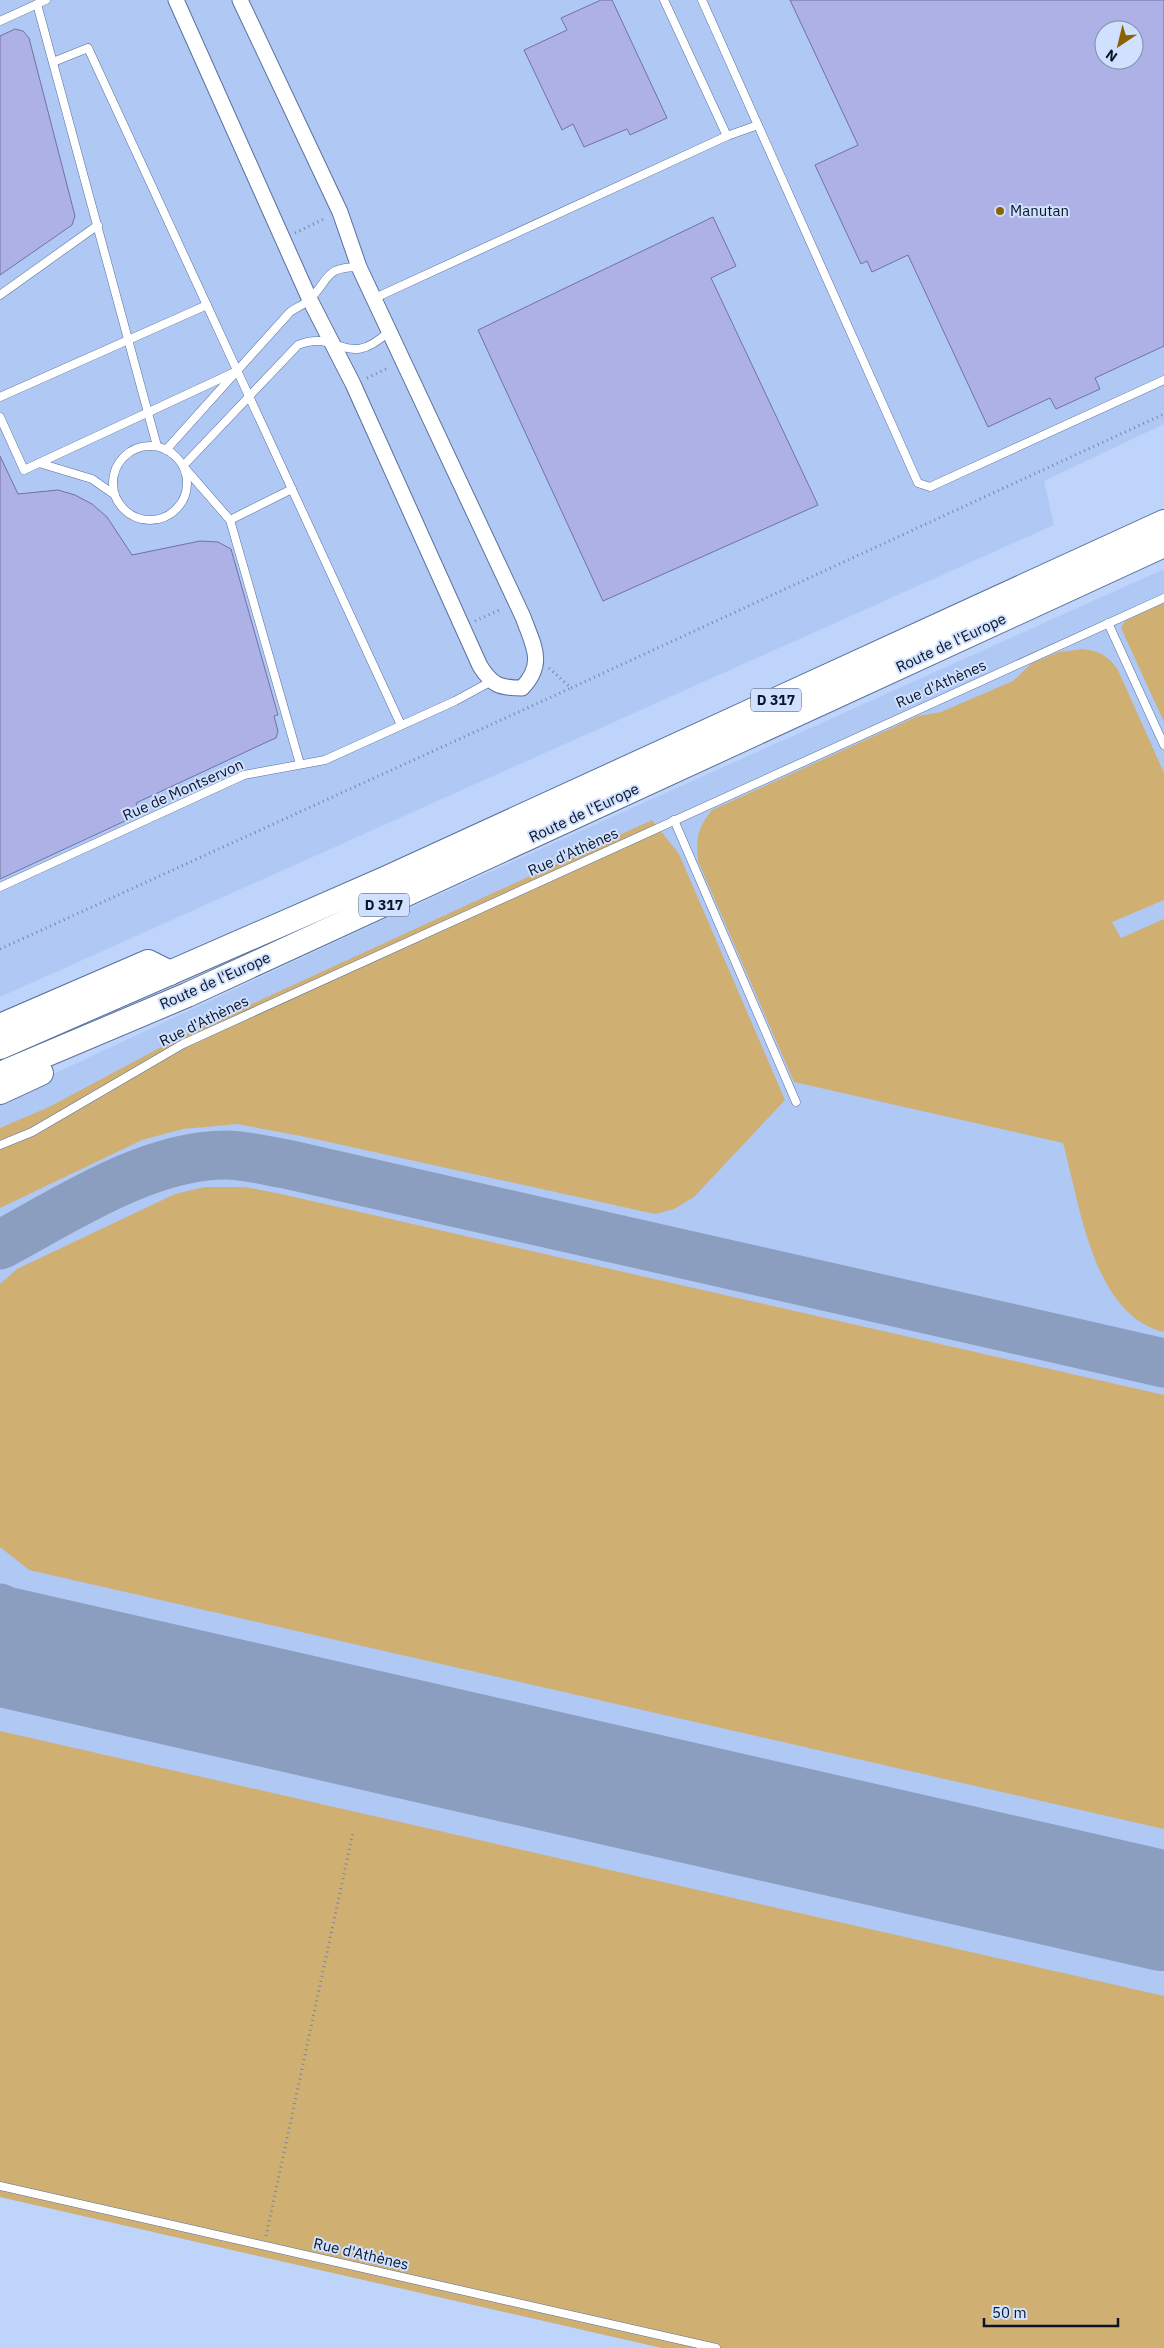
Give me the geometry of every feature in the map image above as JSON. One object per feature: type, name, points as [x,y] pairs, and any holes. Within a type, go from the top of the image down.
[{"type":"main road","name":"Route de l'Europe","points":[[0,1047],[387,878],[1164,522]]},
{"type":"main road","name":"Route de l'Europe","points":[[0,1074],[187,995],[1164,545]]},
{"type":"main road","points":[[0,1026],[148,962],[170,973]]},
{"type":"main road","points":[[0,1092],[173,1010],[187,995]]},
{"type":"street","points":[[176,0],[282,239],[310,300],[353,384],[480,666],[490,682],[508,688],[522,688],[531,679],[538,658],[516,602],[405,360],[389,331],[360,267],[340,212],[240,0]]},
{"type":"lane","points":[[0,21],[46,0]]},
{"type":"lane","points":[[664,0],[727,136]]},
{"type":"lane","points":[[702,0],[918,483],[930,487],[1164,380]]},
{"type":"lane","points":[[38,4],[52,62],[157,446]]},
{"type":"lane","points":[[52,62],[88,48],[248,398],[401,725]]},
{"type":"lane","points":[[375,298],[727,136],[758,125]]},
{"type":"lane","points":[[0,295],[98,225]]},
{"type":"lane","points":[[166,450],[290,312],[310,300],[326,276],[335,271],[360,267]]},
{"type":"lane","points":[[0,397],[207,305]]},
{"type":"lane","points":[[183,466],[298,345],[309,340],[362,350],[372,346],[389,331]]},
{"type":"lane","points":[[0,417],[24,470],[237,371]]},
{"type":"lane","points":[[183,466],[186,490],[182,501],[164,517],[153,520],[141,519],[130,514],[121,506],[115,495],[113,477],[121,460],[130,451],[142,446],[157,446],[176,457],[230,520],[300,764]]},
{"type":"lane","points":[[39,463],[92,478],[115,495]]},
{"type":"lane","points":[[230,520],[292,489]]},
{"type":"lane","name":"Rue d'Athènes","points":[[0,1145],[32,1132],[183,1044],[1164,598]]},
{"type":"lane","points":[[1108,623],[1164,745]]},
{"type":"lane","name":"Rue de Montservon","points":[[0,887],[244,775],[325,760],[490,682]]},
{"type":"lane","points":[[674,820],[796,1102]]},
{"type":"lane","name":"Rue d'Athènes","points":[[0,2186],[716,2348]]},
{"type":"path","points":[[282,239],[340,212]]},
{"type":"path","points":[[353,384],[405,360]]},
{"type":"path","points":[[0,949],[1164,414]]},
{"type":"path","points":[[462,627],[516,602]]},
{"type":"path","points":[[538,658],[571,688]]},
{"type":"path","points":[[264,2246],[353,1832]]},
{"type":"shaded area","points":[[0,0],[1164,0],[1164,424],[1044,481],[1054,525],[0,997]]},
{"type":"shaded area","points":[[1164,569],[1164,2348],[662,2348],[0,2197],[0,1099],[383,920]]},
{"type":"shaded area","points":[[1164,603],[1164,722],[1121,628],[1125,621]]},
{"type":"shaded area","points":[[1083,649],[1103,655],[1118,670],[1164,773],[1164,900],[1112,922],[1121,938],[1164,919],[1164,1332],[1140,1321],[1120,1304],[1105,1281],[1083,1225],[1063,1143],[794,1082],[698,861],[697,846],[700,828],[712,810],[918,716],[941,712],[1013,681],[1032,663],[1059,652]]},
{"type":"shaded area","points":[[652,820],[679,854],[785,1100],[694,1197],[674,1209],[655,1214],[306,1137],[237,1124],[183,1129],[142,1140],[0,1208],[0,1128],[49,1107],[182,1036]]},
{"type":"shaded area","points":[[205,1187],[245,1187],[281,1194],[1164,1395],[1164,1829],[29,1570],[0,1547],[0,1284],[17,1269],[175,1194]]},
{"type":"shaded area","points":[[0,1731],[1164,1996],[1164,2348],[662,2348],[0,2197]]},
{"type":"building","points":[[601,0],[612,0],[667,118],[630,135],[627,129],[584,147],[573,124],[562,130],[524,50],[567,30],[561,18]]},
{"type":"building","name":"Manutan","points":[[790,0],[1164,0],[1164,346],[1095,378],[1100,389],[1056,409],[1050,398],[988,427],[908,255],[872,272],[867,261],[861,264],[815,165],[858,145]]},
{"type":"building","points":[[15,29],[23,31],[29,38],[75,216],[72,225],[0,275],[0,36]]},
{"type":"building","points":[[713,217],[736,266],[711,278],[818,505],[603,601],[478,330]]},
{"type":"building","points":[[0,456],[18,494],[58,490],[75,495],[92,504],[107,517],[132,555],[200,541],[218,542],[231,549],[278,715],[274,716],[278,731],[276,738],[136,803],[140,814],[0,879]]},
{"type":"taxiway","points":[[0,1245],[109,1186],[138,1174],[167,1164],[197,1157],[241,1156],[286,1164],[1164,1363]]},
{"type":"taxiway","points":[[0,1608],[48,1646],[99,1668]]},
{"type":"runway","points":[[0,1646],[1164,1911]]},
{"type":"place","name":"Manutan","points":[[1000,211]]}]
